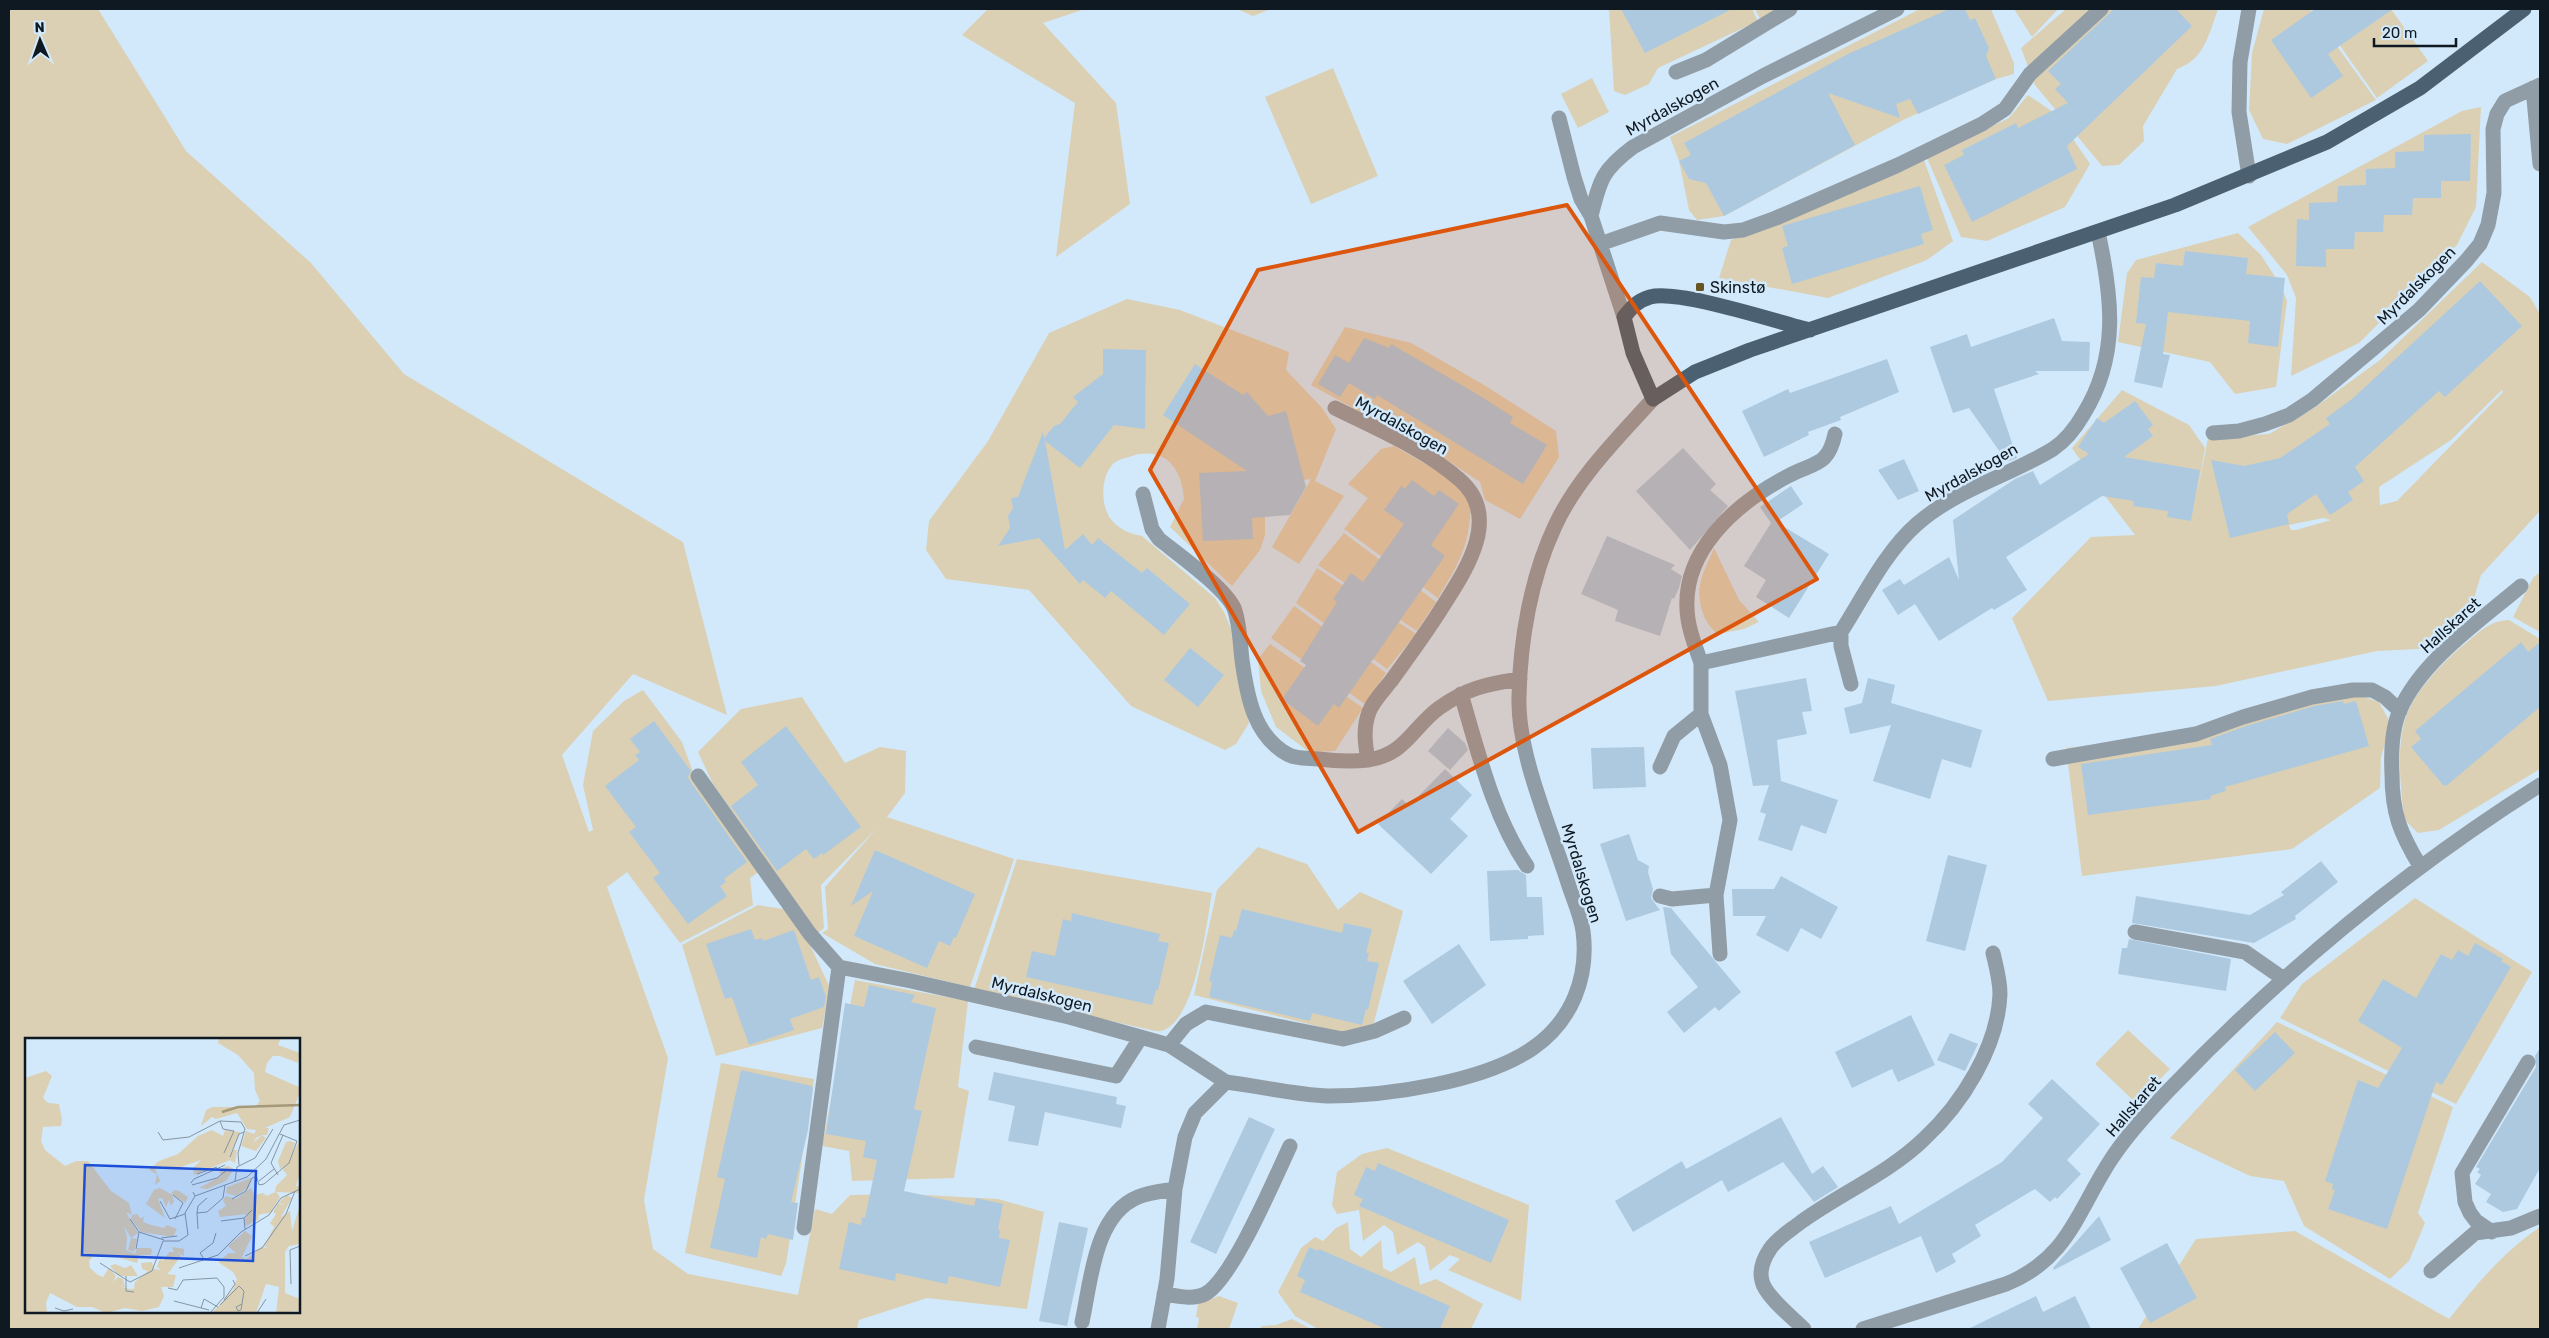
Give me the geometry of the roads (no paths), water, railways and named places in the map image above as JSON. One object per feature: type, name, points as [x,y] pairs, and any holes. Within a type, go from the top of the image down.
[{"type":"main road","name":"Myrdalskogen","points":[[1653,399],[1695,372],[1810,330],[2098,232],[2249,176],[2328,142],[2420,88],[2524,9]]},
{"type":"main road","points":[[1653,399],[1632,353],[1624,318],[1634,304],[1652,296],[1684,297],[1810,330]]},
{"type":"street","points":[[1676,72],[1706,60],[1790,9]]},
{"type":"street","name":"Myrdalskogen","points":[[1591,216],[1601,179],[1614,161],[1632,147],[1763,76],[1897,9]]},
{"type":"street","points":[[1600,244],[1660,223],[1724,232],[1743,230],[1776,218],[1898,165],[1982,124],[2005,109],[2030,74],[2101,9]]},
{"type":"street","points":[[2249,9],[2240,62],[2239,112],[2249,176]]},
{"type":"street","points":[[2537,86],[2540,164]]},
{"type":"street","name":"Myrdalskogen","points":[[2213,433],[2239,431],[2265,424],[2289,415],[2312,400],[2419,310],[2466,261],[2480,244],[2488,225],[2494,193],[2493,129],[2497,114],[2505,101],[2537,86]]},
{"type":"street","points":[[1559,118],[1581,199],[1591,216],[1624,318]]},
{"type":"street","name":"Myrdalskogen","points":[[1841,632],[1887,560],[1917,524],[1948,501],[2054,448],[2076,427],[2094,398],[2104,371],[2111,328],[2108,280],[2098,232]]},
{"type":"street","name":"Myrdalskogen","points":[[839,967],[912,981],[1069,1017],[1169,1045],[1226,1082],[1327,1096],[1394,1091],[1448,1081],[1493,1067],[1533,1048],[1560,1024],[1576,995],[1585,965],[1582,928],[1532,771],[1519,700],[1528,617],[1539,567],[1555,524],[1585,478],[1653,399]]},
{"type":"street","name":"Myrdalskogen","points":[[1335,408],[1420,452],[1460,480],[1474,497],[1480,518],[1477,542],[1469,566],[1426,633],[1369,711],[1364,739],[1368,760]]},
{"type":"street","points":[[1720,954],[1716,895],[1730,820],[1720,766],[1701,714],[1701,663],[1692,640],[1687,602],[1694,566],[1703,548],[1715,532],[1753,496],[1789,475],[1825,459],[1831,450],[1835,434]]},
{"type":"street","points":[[1143,494],[1152,529],[1223,592],[1234,608],[1248,696],[1257,723],[1270,741],[1290,756],[1332,761],[1368,760],[1387,755],[1407,743],[1437,710],[1461,694],[1483,684],[1520,679]]},
{"type":"street","name":"Hallskaret","points":[[2420,866],[2403,838],[2396,821],[2392,798],[2391,762],[2400,711],[2415,686],[2438,656],[2521,586]]},
{"type":"street","points":[[1701,663],[1841,632],[1841,646],[1851,684]]},
{"type":"street","points":[[2053,759],[2196,734],[2243,717],[2312,697],[2353,690],[2372,690],[2386,697],[2400,711]]},
{"type":"street","points":[[1461,694],[1483,769],[1516,850],[1527,866]]},
{"type":"street","points":[[1660,767],[1674,736],[1701,714]]},
{"type":"street","points":[[698,776],[810,934],[839,967],[804,1228]]},
{"type":"street","name":"Hallskaret","points":[[1863,1329],[1998,1287],[2024,1277],[2038,1267],[2066,1240],[2110,1161],[2133,1130],[2168,1091],[2284,979],[2420,866],[2491,816],[2540,785]]},
{"type":"street","points":[[1660,896],[1672,899],[1716,895]]},
{"type":"street","points":[[2135,932],[2245,952],[2284,979]]},
{"type":"street","points":[[1804,1329],[1766,1290],[1762,1282],[1761,1270],[1764,1259],[1770,1248],[1786,1233],[1823,1206],[1898,1160],[1924,1140],[1958,1100],[1985,1052],[1998,1011],[1998,975],[1993,952]]},
{"type":"street","points":[[1169,1045],[1186,1024],[1206,1012],[1343,1039],[1375,1031],[1404,1018]]},
{"type":"street","points":[[976,1047],[1116,1076],[1141,1037]]},
{"type":"street","points":[[2492,1232],[2476,1221],[2470,1212],[2465,1202],[2462,1174],[2528,1062]]},
{"type":"street","points":[[1158,1329],[1164,1294],[1175,1189],[1185,1137],[1195,1113],[1226,1082]]},
{"type":"street","points":[[1164,1294],[1192,1297],[1204,1294],[1221,1281],[1235,1257],[1290,1146]]},
{"type":"street","points":[[1082,1322],[1099,1248],[1116,1211],[1136,1197],[1150,1192],[1175,1189]]},
{"type":"street","points":[[2431,1271],[2475,1233],[2511,1228],[2540,1216]]},
{"type":"place","name":"Skinstø","points":[[1700,287]]}]
